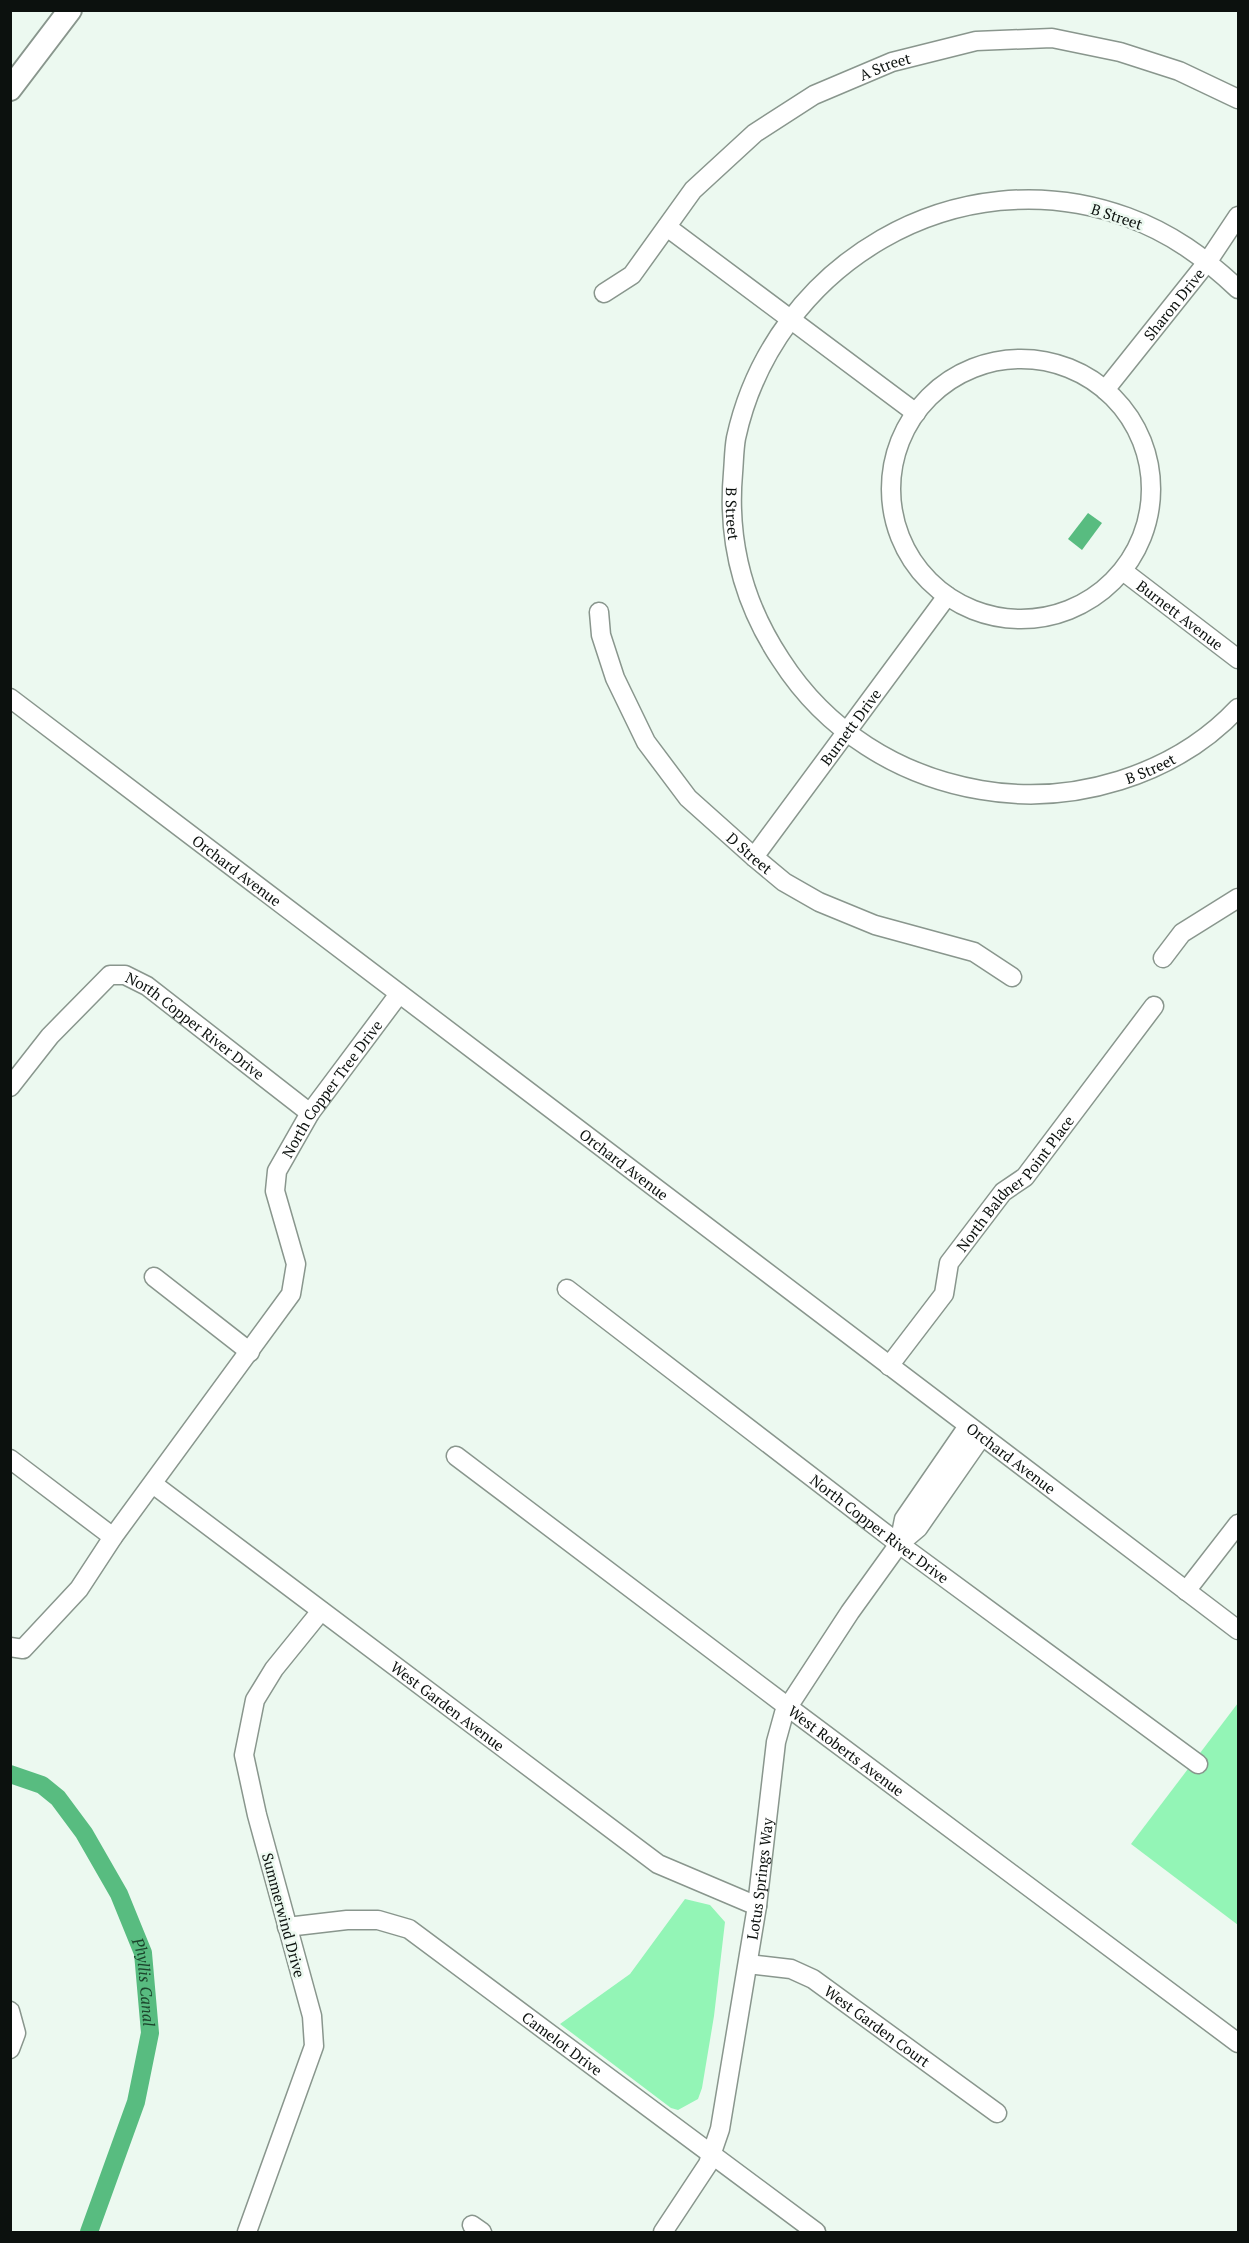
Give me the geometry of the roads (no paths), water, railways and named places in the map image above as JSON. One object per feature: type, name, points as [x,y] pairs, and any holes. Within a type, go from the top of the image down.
[{"type":"main road","points":[[10,89],[70,10]]},
{"type":"street","name":"A Street","points":[[604,293],[632,275],[693,190],[755,133],[814,95],[892,62],[976,41],[1052,38],[1120,52],[1179,71],[1239,99]]},
{"type":"street","name":"B Street","points":[[1239,289],[1208,261],[1168,235],[1125,217],[1080,205],[1033,200],[986,203],[940,213],[896,230],[866,248],[820,284],[789,319],[756,376],[749,397],[736,439],[730,504],[739,570],[762,631],[798,687],[846,733],[895,764],[950,785],[1008,795],[1066,793],[1124,780],[1177,756],[1225,722],[1239,708]]},
{"type":"street","name":"Sharon Drive","points":[[1105,390],[1208,261],[1239,216]]},
{"type":"street","points":[[667,227],[916,413]]},
{"type":"street","points":[[1020,359],[1056,364],[1082,375],[1105,390],[1130,418],[1139,434],[1150,470],[1152,488],[1147,525],[1123,571],[1108,587],[1093,598],[1068,611],[1042,618],[1023,620],[986,615],[947,596],[924,576],[913,561],[903,545],[892,509],[892,481],[896,454],[902,436],[916,413],[935,392],[949,381],[966,371],[1001,361],[1020,359]]},
{"type":"street","name":"Burnett Avenue","points":[[1123,571],[1239,659]]},
{"type":"street","name":"Burnett Drive","points":[[754,857],[947,596]]},
{"type":"street","name":"D Street","points":[[599,612],[601,635],[615,678],[646,742],[688,798],[754,857],[784,882],[819,902],[875,925],[974,952],[1012,977]]},
{"type":"street","name":"Orchard Avenue","points":[[10,698],[1239,1630]]},
{"type":"street","points":[[1163,958],[1182,933],[1239,898]]},
{"type":"street","name":"North Copper River Drive","points":[[10,1087],[50,1036],[110,975],[125,975],[147,986],[310,1113]]},
{"type":"street","name":"North Copper Tree Drive","points":[[10,1647],[23,1649],[79,1589],[114,1537],[291,1294],[296,1264],[275,1191],[277,1171],[310,1113],[399,994]]},
{"type":"street","name":"North Baldner Point Place","points":[[889,1366],[944,1294],[949,1263],[1003,1192],[1025,1177],[1154,1006]]},
{"type":"street","points":[[154,1277],[250,1352]]},
{"type":"street","name":"North Copper River Drive","points":[[567,1289],[899,1544],[1198,1764]]},
{"type":"street","name":"Lotus Springs Way","points":[[663,2232],[708,2164],[720,2129],[757,1906],[776,1742],[784,1713],[850,1612],[899,1544],[918,1528],[975,1431]]},
{"type":"street","name":"West Roberts Avenue","points":[[456,1456],[1239,2043]]},
{"type":"street","points":[[10,1458],[114,1537]]},
{"type":"street","name":"West Garden Avenue","points":[[153,1484],[658,1864],[757,1906]]},
{"type":"street","points":[[1186,1591],[1239,1524]]},
{"type":"street","name":"Summerwind Drive","points":[[247,2232],[314,2046],[312,2016],[257,1815],[244,1755],[255,1700],[274,1669],[321,1611]]},
{"type":"street","name":"Camelot Drive","points":[[287,1927],[347,1920],[378,1920],[409,1929],[816,2232]]},
{"type":"street","name":"West Garden Court","points":[[748,1964],[791,1969],[813,1978],[997,2113]]},
{"type":"street","points":[[10,2012],[16,2033],[10,2049]]},
{"type":"waterway","name":"Phyllis Canal","points":[[10,1774],[42,1785],[58,1798],[84,1833],[119,1894],[143,1953],[150,2033],[136,2102],[89,2232]]}]
